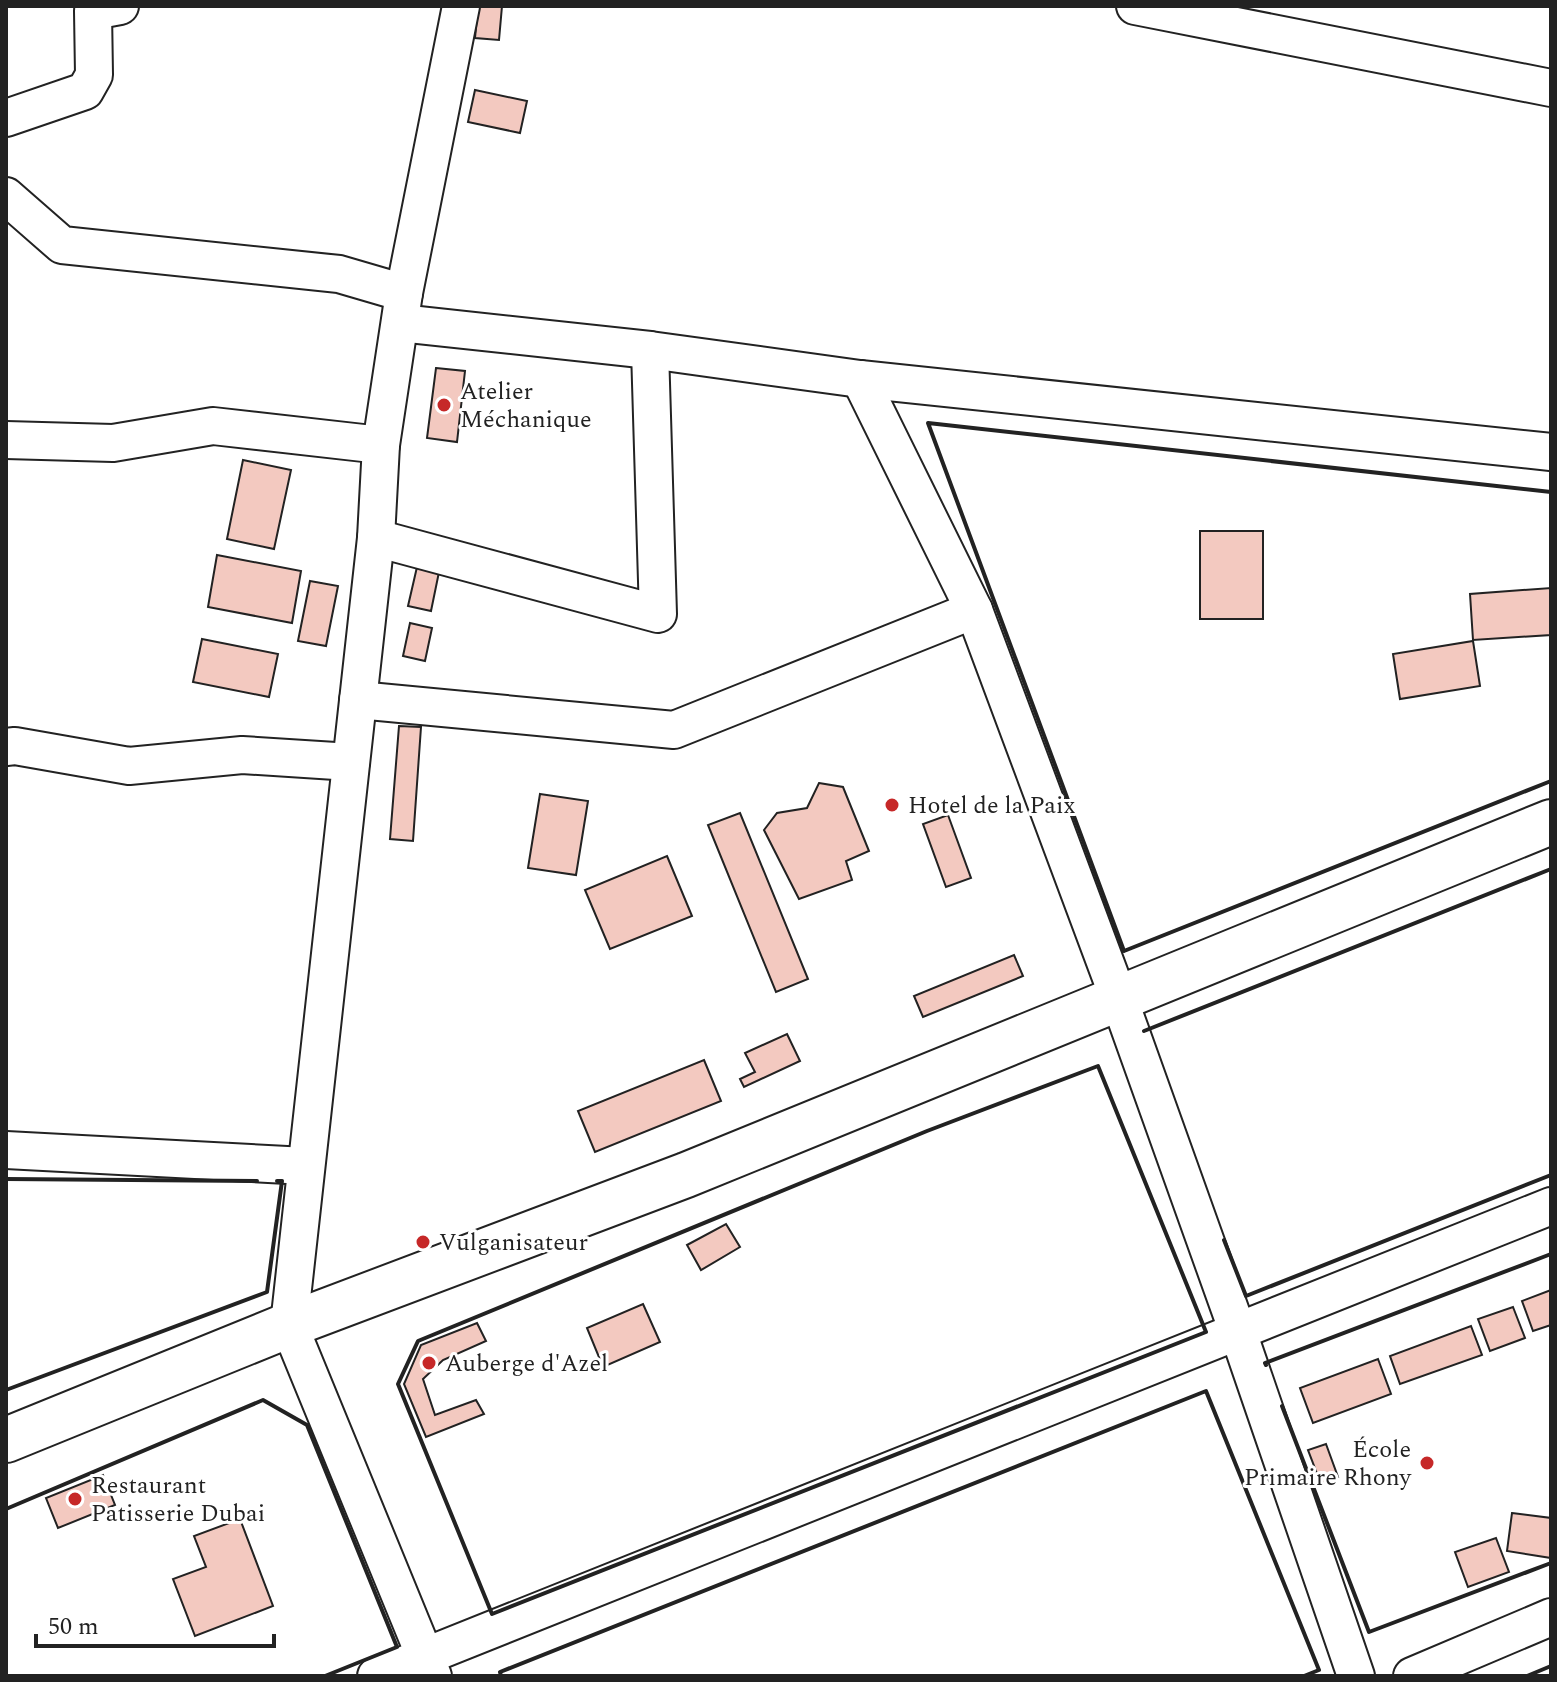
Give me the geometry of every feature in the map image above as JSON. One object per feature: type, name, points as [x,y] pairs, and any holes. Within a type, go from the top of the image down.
[{"type":"main road","points":[[6,1440],[289,1325],[686,1175],[1551,822]]},
{"type":"street","points":[[429,1666],[289,1325],[376,538],[381,445],[402,308],[461,6]]},
{"type":"street","points":[[1135,6],[1551,88]]},
{"type":"street","points":[[6,118],[85,91],[94,75],[102,8]]},
{"type":"street","points":[[6,196],[62,245],[339,274],[402,308],[650,350],[860,379],[1551,452]]},
{"type":"street","points":[[376,538],[658,614],[650,350]]},
{"type":"street","points":[[860,379],[974,610],[1119,999],[1356,1676]]},
{"type":"street","points":[[6,440],[113,443],[213,426],[381,445]]},
{"type":"street","points":[[358,700],[674,730],[974,610]]},
{"type":"street","points":[[6,747],[129,766],[242,755],[351,762]]},
{"type":"street","points":[[6,1150],[306,1166]]},
{"type":"street","points":[[376,1676],[429,1666],[1551,1206]]},
{"type":"street","points":[[1412,1676],[1551,1617]]},
{"type":"building","points":[[478,6],[502,6],[499,40],[475,38]]},
{"type":"building","points":[[475,90],[527,101],[520,133],[468,122]]},
{"type":"building","points":[[436,368],[465,371],[457,442],[427,438]]},
{"type":"building","points":[[243,460],[291,470],[274,549],[227,539]]},
{"type":"building","points":[[1200,531],[1263,531],[1263,619],[1200,619]]},
{"type":"building","points":[[217,555],[301,571],[292,623],[208,607]]},
{"type":"building","points":[[417,567],[439,572],[431,611],[408,606]]},
{"type":"building","points":[[310,581],[338,586],[326,646],[298,641]]},
{"type":"building","points":[[1551,588],[1551,635],[1473,640],[1470,594]]},
{"type":"building","points":[[410,623],[432,628],[425,661],[403,656]]},
{"type":"building","points":[[202,639],[278,654],[269,697],[193,682]]},
{"type":"building","points":[[1473,641],[1480,686],[1400,699],[1393,654]]},
{"type":"building","points":[[399,726],[421,727],[413,841],[390,839]]},
{"type":"building","points":[[819,783],[843,787],[869,851],[846,861],[852,880],[799,899],[764,830],[777,813],[807,808]]},
{"type":"building","points":[[540,794],[588,801],[576,875],[528,868]]},
{"type":"building","points":[[740,813],[808,979],[776,992],[708,825]]},
{"type":"building","points":[[948,815],[971,878],[946,887],[923,824]]},
{"type":"building","points":[[667,856],[692,916],[610,949],[585,890]]},
{"type":"building","points":[[1014,955],[1023,976],[923,1017],[914,996]]},
{"type":"building","points":[[787,1034],[800,1061],[744,1087],[740,1079],[755,1072],[745,1053]]},
{"type":"building","points":[[704,1060],[721,1101],[595,1152],[578,1111]]},
{"type":"building","points":[[726,1224],[740,1247],[701,1270],[687,1245]]},
{"type":"building","points":[[1551,1290],[1551,1325],[1533,1331],[1522,1301]]},
{"type":"building","points":[[643,1304],[660,1342],[603,1367],[587,1328]]},
{"type":"building","points":[[1513,1307],[1525,1338],[1490,1351],[1478,1319]]},
{"type":"building","points":[[477,1323],[486,1341],[443,1360],[423,1379],[435,1415],[476,1400],[484,1414],[426,1437],[404,1384],[421,1345]]},
{"type":"building","points":[[1471,1326],[1482,1355],[1400,1384],[1390,1356]]},
{"type":"building","points":[[1378,1359],[1391,1394],[1313,1423],[1300,1388]]},
{"type":"building","points":[[1326,1444],[1338,1477],[1321,1484],[1308,1450]]},
{"type":"building","points":[[103,1475],[115,1505],[58,1528],[46,1498]]},
{"type":"building","points":[[1512,1513],[1551,1518],[1551,1558],[1507,1551]]},
{"type":"building","points":[[240,1519],[273,1606],[195,1636],[173,1579],[206,1567],[194,1536]]},
{"type":"building","points":[[1496,1538],[1509,1572],[1468,1587],[1455,1552]]},
{"type":"wall","points":[[1551,492],[928,423],[1124,951],[1551,781]]},
{"type":"wall","points":[[1144,1031],[1551,869]]},
{"type":"wall","points":[[1098,1066],[1206,1332],[492,1614],[398,1384],[418,1341],[927,1131],[1098,1066]]},
{"type":"wall","points":[[1224,1240],[1246,1296],[1551,1175]]},
{"type":"wall","points":[[6,1179],[257,1181]]},
{"type":"wall","points":[[6,1390],[267,1292],[282,1181],[277,1181]]},
{"type":"wall","points":[[1266,1365],[1551,1254]]},
{"type":"wall","points":[[501,1676],[500,1672],[1206,1391],[1319,1670],[1304,1676]]},
{"type":"wall","points":[[6,1509],[263,1400],[307,1425],[397,1647],[325,1676]]},
{"type":"wall","points":[[1282,1406],[1369,1632],[1551,1563]]},
{"type":"wall","points":[[1527,1676],[1551,1666]]},
{"type":"place","name":"Atelier Méchanique","points":[[444,405]]},
{"type":"place","name":"Hotel de la Paix","points":[[892,805]]},
{"type":"place","name":"Vulganisateur","points":[[423,1242]]},
{"type":"place","name":"Auberge d'Azel","points":[[429,1363]]},
{"type":"place","name":"École Primaire Rhony","points":[[1427,1463]]},
{"type":"place","name":"Restaurant Patisserie Dubai","points":[[75,1499]]}]
